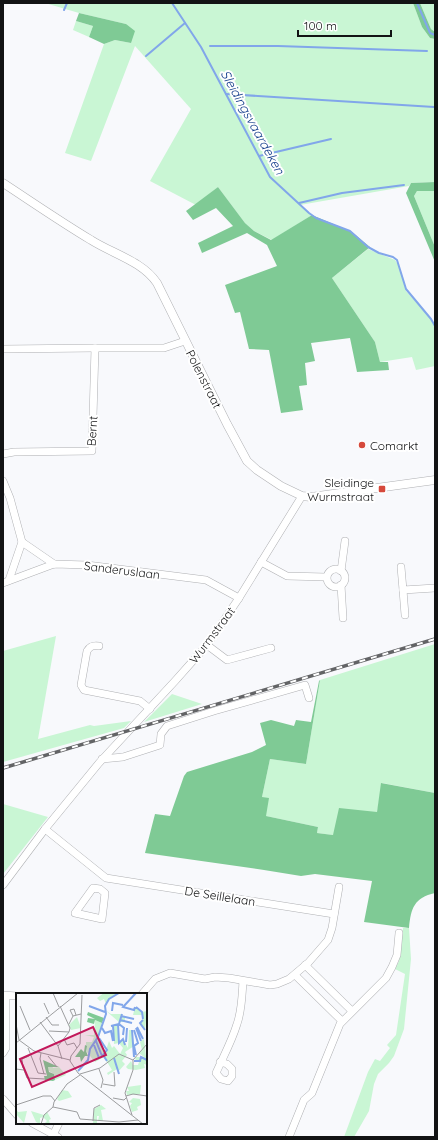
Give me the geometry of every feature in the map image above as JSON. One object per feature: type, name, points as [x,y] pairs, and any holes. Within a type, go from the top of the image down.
[{"type":"main road","name":"Polenstraat","points":[[3,182],[92,241],[146,270],[157,283],[227,424],[247,460],[257,470],[281,486],[302,496],[311,497],[435,480]]},
{"type":"street","points":[[3,349],[164,348],[185,341]]},
{"type":"street","name":"Bernt","points":[[3,454],[14,452],[92,452],[95,348]]},
{"type":"street","points":[[3,482],[10,498],[22,542],[6,582]]},
{"type":"street","name":"Wurmstraat","points":[[3,885],[45,829],[102,759],[207,644],[239,598],[302,496]]},
{"type":"street","points":[[342,571],[332,569],[328,573],[326,577],[327,582],[331,586],[337,587],[344,583],[345,577],[342,571],[345,540]]},
{"type":"street","points":[[22,542],[54,564]]},
{"type":"street","points":[[261,562],[288,576],[326,577]]},
{"type":"street","name":"Sanderuslaan","points":[[6,582],[54,564],[87,565],[206,580],[239,598]]},
{"type":"street","points":[[401,567],[405,615]]},
{"type":"street","points":[[341,585],[343,618]]},
{"type":"street","points":[[403,590],[435,588]]},
{"type":"street","points":[[207,644],[228,660],[271,648]]},
{"type":"street","points":[[99,646],[90,647],[87,651],[81,685],[84,690],[140,701],[150,708]]},
{"type":"street","points":[[102,759],[123,757],[160,745],[161,734],[167,726],[266,695],[305,685],[309,698]]},
{"type":"street","name":"De Seillelaan","points":[[45,829],[106,878],[334,914]]},
{"type":"street","points":[[100,889],[106,878]]},
{"type":"street","points":[[93,888],[100,889],[105,893],[102,919],[76,913],[93,888]]},
{"type":"street","points":[[143,993],[155,979],[170,973],[205,979],[215,977],[270,985],[277,984],[295,975],[328,940],[332,928],[339,888]]},
{"type":"street","points":[[289,1137],[304,1100],[312,1093],[340,1024],[386,978],[392,967],[397,954],[399,933]]},
{"type":"street","points":[[305,966],[352,1011]]},
{"type":"street","points":[[295,975],[342,1021]]},
{"type":"street","points":[[220,1062],[237,1024],[243,981]]},
{"type":"street","points":[[3,1053],[6,1048],[4,995],[16,996]]},
{"type":"street","points":[[3,1099],[16,1114]]},
{"type":"street","points":[[34,1124],[55,1136],[59,1124]]},
{"type":"green space","points":[[45,3],[413,3],[422,27],[430,38],[435,39],[435,182],[411,183],[409,186],[300,205],[312,215],[272,240],[254,231],[245,223],[218,187],[196,205],[150,181],[191,109],[135,46],[91,161],[65,153],[104,44],[115,40],[131,43],[126,24]]},
{"type":"green space","points":[[413,3],[420,3],[431,29],[435,32],[435,39],[430,38],[422,27]]},
{"type":"green space","points":[[420,3],[435,3],[435,32],[431,29]]},
{"type":"green space","points":[[79,13],[126,24],[135,31],[131,43],[115,40],[104,44],[89,37],[93,26],[76,21]]},
{"type":"green space","points":[[76,21],[93,26],[89,37],[73,30]]},
{"type":"green space","points":[[435,182],[435,191],[417,191],[414,196],[435,247],[435,262],[406,193],[411,183]]},
{"type":"green space","points":[[218,187],[245,223],[254,231],[271,240],[312,215],[352,232],[370,247],[332,278],[375,342],[380,362],[388,362],[389,370],[357,372],[350,338],[311,343],[315,361],[305,363],[307,385],[299,386],[303,410],[281,413],[269,350],[249,349],[240,312],[235,313],[225,285],[277,266],[267,245],[247,233],[202,253],[198,243],[233,226],[216,208],[193,220],[186,211]]},
{"type":"green space","points":[[417,191],[435,191],[435,247],[414,196]]},
{"type":"green space","points":[[368,249],[395,260],[399,266],[406,291],[431,319],[435,326],[435,366],[416,370],[412,357],[380,362],[375,342],[332,278]]},
{"type":"green space","points":[[56,636],[38,739],[90,725],[94,726],[131,721],[124,728],[3,762],[3,651]]},
{"type":"green space","points":[[435,644],[435,793],[382,783],[377,813],[333,835],[317,833],[318,827],[266,816],[262,797],[270,759],[306,764],[320,680]]},
{"type":"green space","points":[[320,680],[306,764],[270,759],[262,797],[269,798],[266,816],[318,827],[317,833],[333,835],[339,808],[377,812],[381,783],[435,793],[435,893],[422,898],[415,905],[411,915],[409,928],[364,922],[372,881],[315,874],[301,876],[145,853],[155,814],[170,816],[184,776],[187,772],[252,752],[266,745],[260,723],[271,720],[294,726],[296,720],[311,722]]},
{"type":"green space","points":[[172,694],[202,704],[144,722]]},
{"type":"green space","points":[[3,804],[48,817],[3,874]]},
{"type":"green space","points":[[403,928],[409,928],[411,959],[404,1029],[394,1056],[378,1074],[374,1084],[369,1111],[354,1137],[344,1137],[368,1072],[375,1059],[380,1061],[390,1048],[387,1045],[396,1035],[405,974],[395,969],[399,961]]},
{"type":"waterway","points":[[64,10],[67,3]]},
{"type":"waterway","name":"Sleidingsvaardeken","points":[[172,3],[201,47],[270,177],[316,218],[350,231],[368,247],[397,260],[406,289],[435,326]]},
{"type":"waterway","points":[[417,3],[430,33],[435,35]]},
{"type":"waterway","points":[[146,56],[185,23]]},
{"type":"waterway","points":[[210,46],[278,46],[427,51]]},
{"type":"waterway","points":[[226,94],[434,107]]},
{"type":"waterway","points":[[259,156],[331,139]]},
{"type":"waterway","points":[[299,203],[342,193],[404,185]]},
{"type":"railway","points":[[3,768],[435,639]]},
{"type":"place","name":"Comarkt","points":[[362,445]]},
{"type":"place","name":"Sleidinge Wurmstraat","points":[[382,489]]}]
